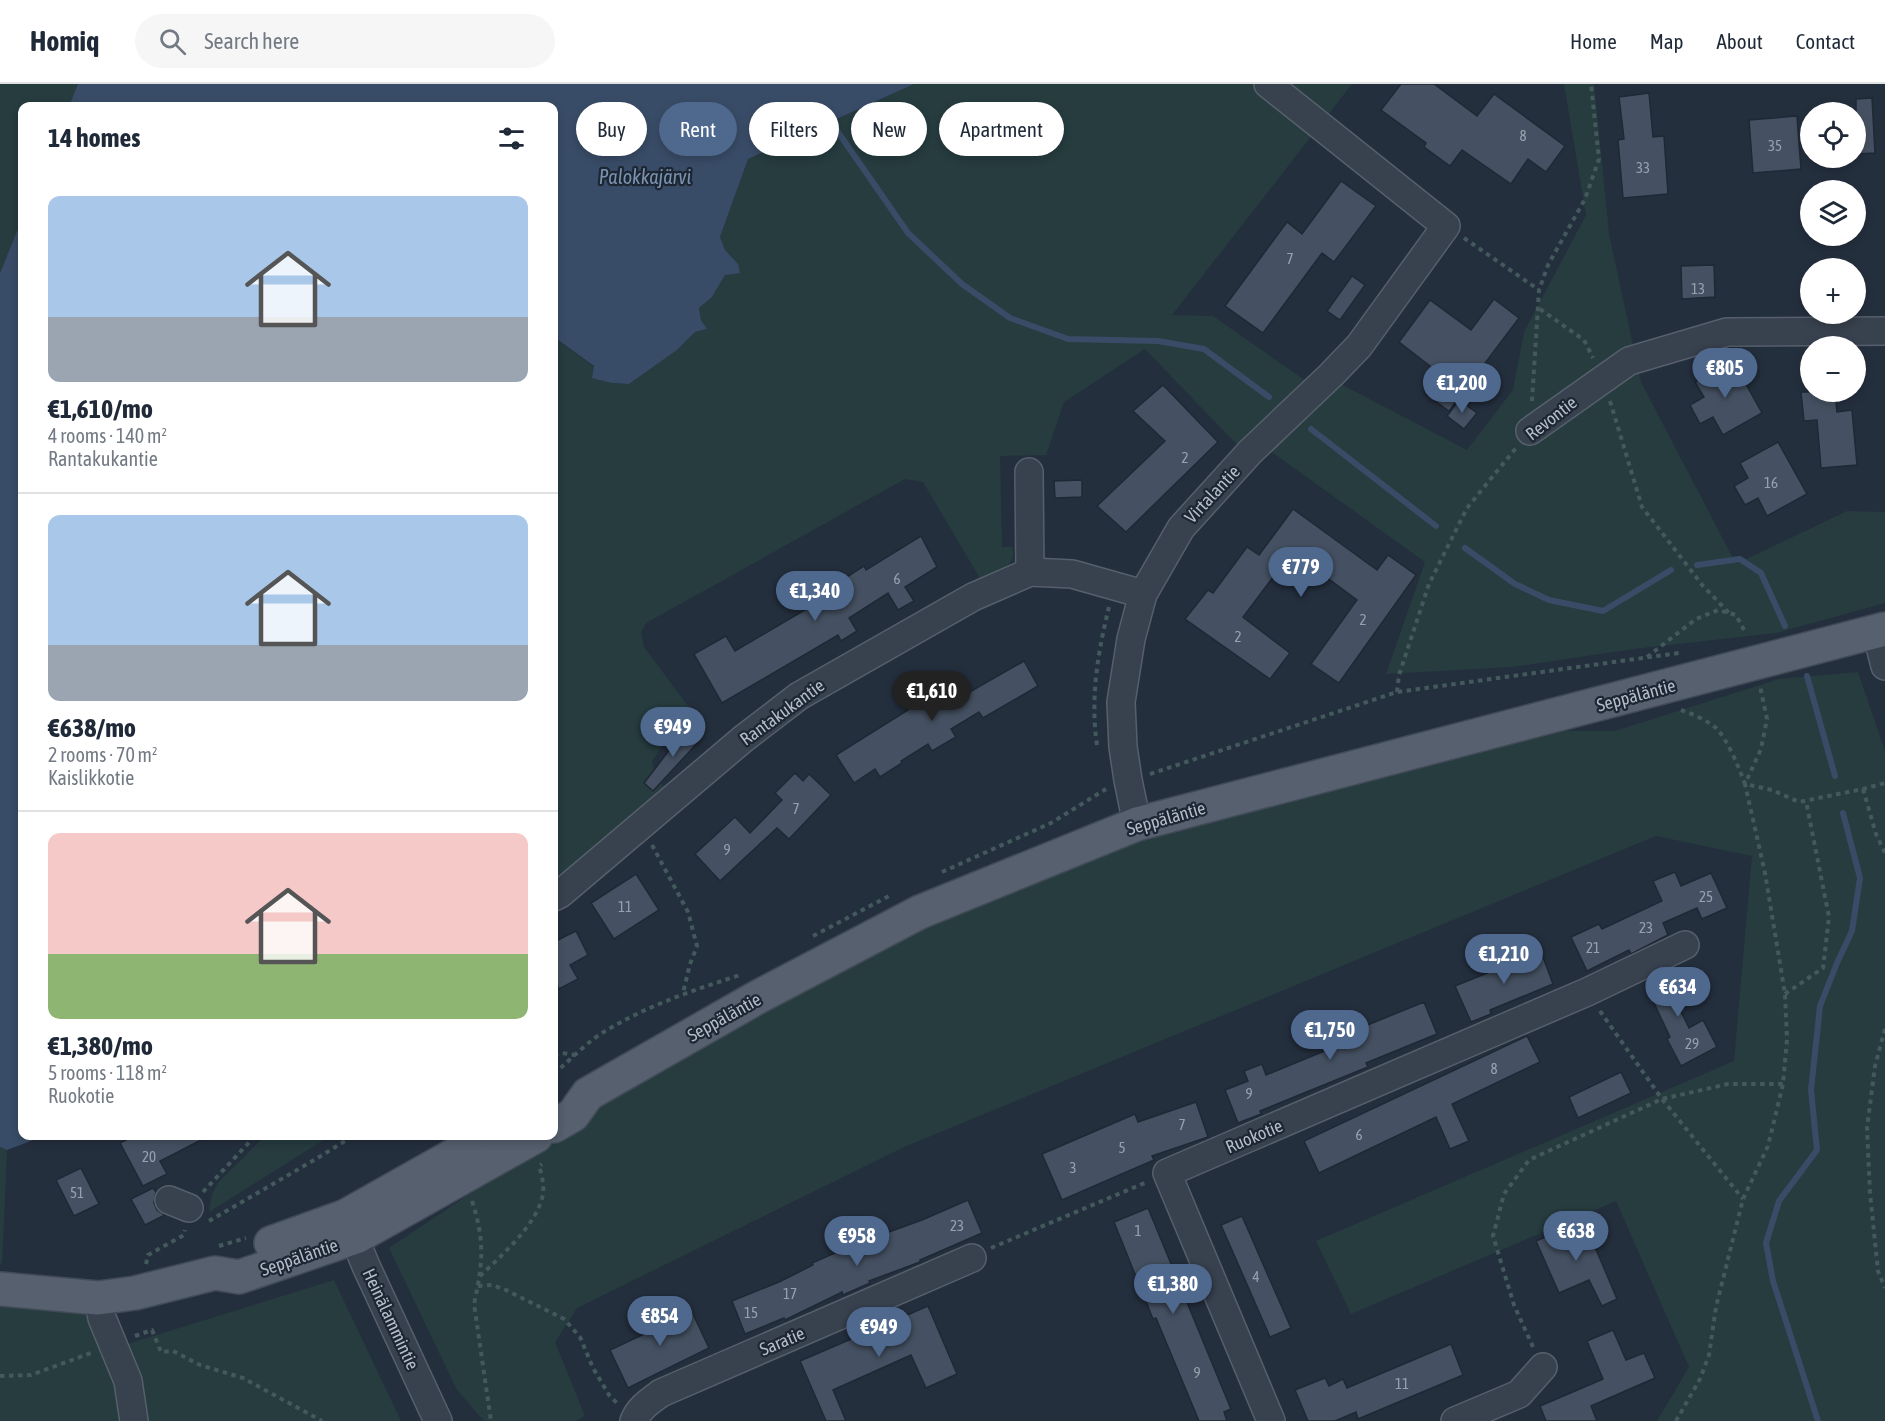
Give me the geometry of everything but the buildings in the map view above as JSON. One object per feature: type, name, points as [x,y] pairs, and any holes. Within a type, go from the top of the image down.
[{"type":"main road","name":"Seppäläntie","points":[[558,1124],[573,1115],[588,1094],[758,997],[920,912],[1137,825],[1880,630]]},
{"type":"main road","name":"Seppäläntie","points":[[558,1096],[561,1094],[588,1094]]},
{"type":"main road","name":"Seppäläntie","points":[[351,1227],[482,1140]]},
{"type":"main road","name":"Seppäläntie","points":[[0,1289],[98,1298],[135,1293],[214,1260],[239,1277],[351,1227],[542,1148]]},
{"type":"street","points":[[1268,84],[1446,226]]},
{"type":"street","name":"Virtalantie","points":[[1137,825],[1123,747],[1121,702],[1131,639],[1143,594],[1181,528],[1250,452],[1359,346],[1446,226]]},
{"type":"street","name":"Revontie","points":[[1530,431],[1629,361],[1727,332],[1885,331]]},
{"type":"street","points":[[1029,471],[1030,572]]},
{"type":"street","name":"Rantakukantie","points":[[558,894],[743,739],[799,696],[973,597],[1030,572],[1072,574],[1143,594]]},
{"type":"street","points":[[1880,630],[1885,666]]},
{"type":"street","name":"Ruokotie","points":[[1167,1173],[1587,992],[1685,945]]},
{"type":"street","points":[[1167,1173],[1271,1421]]},
{"type":"street","name":"Heinälammintie","points":[[351,1227],[366,1266],[438,1421]]},
{"type":"street","name":"Saratie","points":[[634,1419],[643,1406],[661,1393],[972,1258]]},
{"type":"street","points":[[98,1298],[102,1318],[128,1381],[134,1421]]},
{"type":"street","points":[[1455,1421],[1519,1394],[1543,1367]]},
{"type":"path","points":[[1530,431],[1539,290],[1548,265],[1585,199],[1599,159],[1591,84]]},
{"type":"path","points":[[1446,226],[1539,290]]},
{"type":"path","points":[[1539,309],[1584,340],[1603,379],[1642,507],[1703,586],[1730,614]]},
{"type":"path","name":"Revontie","points":[[1530,431],[1467,508],[1429,584],[1399,675],[1397,692],[1646,657]]},
{"type":"path","points":[[1646,657],[1696,619],[1718,610],[1736,615],[1744,630]]},
{"type":"path","points":[[1646,657],[1682,653]]},
{"type":"path","points":[[1745,784],[1761,749],[1767,719],[1759,683]]},
{"type":"path","points":[[1671,707],[1692,714],[1715,728],[1736,760],[1745,784],[1765,873],[1785,994],[1787,1039],[1783,1084],[1768,1146],[1743,1200],[1716,1307],[1709,1355],[1700,1379],[1676,1421]]},
{"type":"path","points":[[1745,784],[1772,790],[1799,802],[1885,783]]},
{"type":"path","points":[[1863,789],[1876,834],[1885,853]]},
{"type":"path","points":[[1785,994],[1823,968],[1829,917],[1806,801]]},
{"type":"path","points":[[639,827],[647,835],[688,912],[697,946],[682,994]]},
{"type":"path","points":[[1587,992],[1662,1099],[1743,1200]]},
{"type":"path","points":[[1885,1029],[1875,1066],[1867,1128],[1870,1193],[1878,1271],[1885,1288]]},
{"type":"path","points":[[558,1054],[575,1055]]},
{"type":"path","points":[[1543,1367],[1514,1305],[1493,1236],[1504,1194],[1529,1160],[1662,1099],[1728,1084],[1783,1084]]},
{"type":"path","points":[[155,1264],[145,1267],[148,1255],[184,1235],[190,1215],[252,1140]]},
{"type":"path","points":[[184,1235],[190,1215],[316,1159],[347,1140]]},
{"type":"path","points":[[479,1276],[516,1240],[538,1208],[543,1193],[543,1179],[539,1166],[542,1148]]},
{"type":"path","points":[[972,1258],[1007,1240],[1167,1173]]},
{"type":"path","points":[[472,1200],[481,1235],[482,1249],[474,1304],[491,1421]]},
{"type":"path","points":[[214,1260],[254,1234]]},
{"type":"path","points":[[478,1286],[492,1286],[506,1290],[564,1319],[580,1337],[593,1368],[609,1395],[634,1419]]},
{"type":"path","points":[[152,1330],[161,1352],[172,1351],[200,1365],[243,1378],[322,1421]]},
{"type":"path","points":[[0,1376],[31,1375],[113,1345]]},
{"type":"green space","points":[[0,84],[78,84],[71,102],[18,102],[18,229],[0,273]]},
{"type":"green space","points":[[914,84],[1352,84],[1172,315],[1213,316],[1313,386],[1244,452],[1145,349],[1064,402],[1046,455],[1000,456],[1002,547],[1012,547],[1013,554],[1009,564],[999,572],[981,580],[923,482],[905,479],[646,623],[641,633],[644,647],[694,714],[670,735],[652,761],[655,777],[667,790],[558,881],[558,340],[612,383],[629,384],[677,350],[695,332],[707,329],[701,320],[699,308],[712,297],[725,275],[738,264],[725,250],[720,237],[748,159],[755,156],[839,156],[839,118],[851,112],[851,156],[927,156],[927,102],[874,102]]},
{"type":"green space","points":[[1564,84],[1594,84],[1609,234],[1641,382],[1736,564],[1847,511],[1885,512],[1885,603],[1776,633],[1634,649],[1512,667],[1386,674],[1425,562],[1262,445],[1333,380],[1467,450],[1513,390],[1524,332],[1586,215]]},
{"type":"green space","points":[[1858,672],[1885,751],[1885,1421],[1657,1421],[1689,1367],[1616,1201],[1351,1314],[1316,1241],[1734,1061],[1752,856],[1656,836],[902,1148],[577,1308],[555,1342],[585,1416],[576,1421],[484,1421],[457,1390],[389,1248],[550,1140],[558,1140],[558,1135],[676,1056],[862,952],[1169,828],[1566,731],[1615,731],[1779,679]]},
{"type":"green space","points":[[261,1140],[324,1140],[209,1212],[212,1194],[218,1183]]},
{"type":"green space","points":[[0,1147],[7,1150],[2,1264],[0,1263]]},
{"type":"green space","points":[[334,1280],[401,1421],[0,1421],[0,1303],[91,1306],[108,1350]]},
{"type":"water","name":"Palokkajärvi","points":[[78,84],[914,84],[874,102],[851,102],[851,112],[839,118],[839,102],[749,102],[749,156],[755,156],[748,159],[720,237],[725,250],[738,264],[740,273],[725,275],[712,297],[699,308],[701,320],[707,329],[695,332],[677,350],[629,384],[592,378],[594,366],[558,340],[558,102],[71,102]]},
{"type":"water","points":[[18,229],[18,1140],[33,1140],[7,1150],[0,1147],[0,273]]},
{"type":"waterway","points":[[839,134],[908,233],[962,284],[1010,318],[1068,339],[1158,341],[1204,349],[1269,397]]},
{"type":"waterway","points":[[1311,429],[1436,526]]},
{"type":"waterway","points":[[1465,548],[1515,584],[1549,600],[1603,611],[1671,570]]},
{"type":"waterway","points":[[1697,565],[1740,559],[1761,573],[1785,626]]},
{"type":"waterway","points":[[1807,676],[1835,776]]},
{"type":"waterway","points":[[1818,1421],[1773,1281],[1766,1243],[1779,1201],[1817,1150],[1811,1090],[1820,1006],[1852,931],[1860,878],[1843,813]]}]
